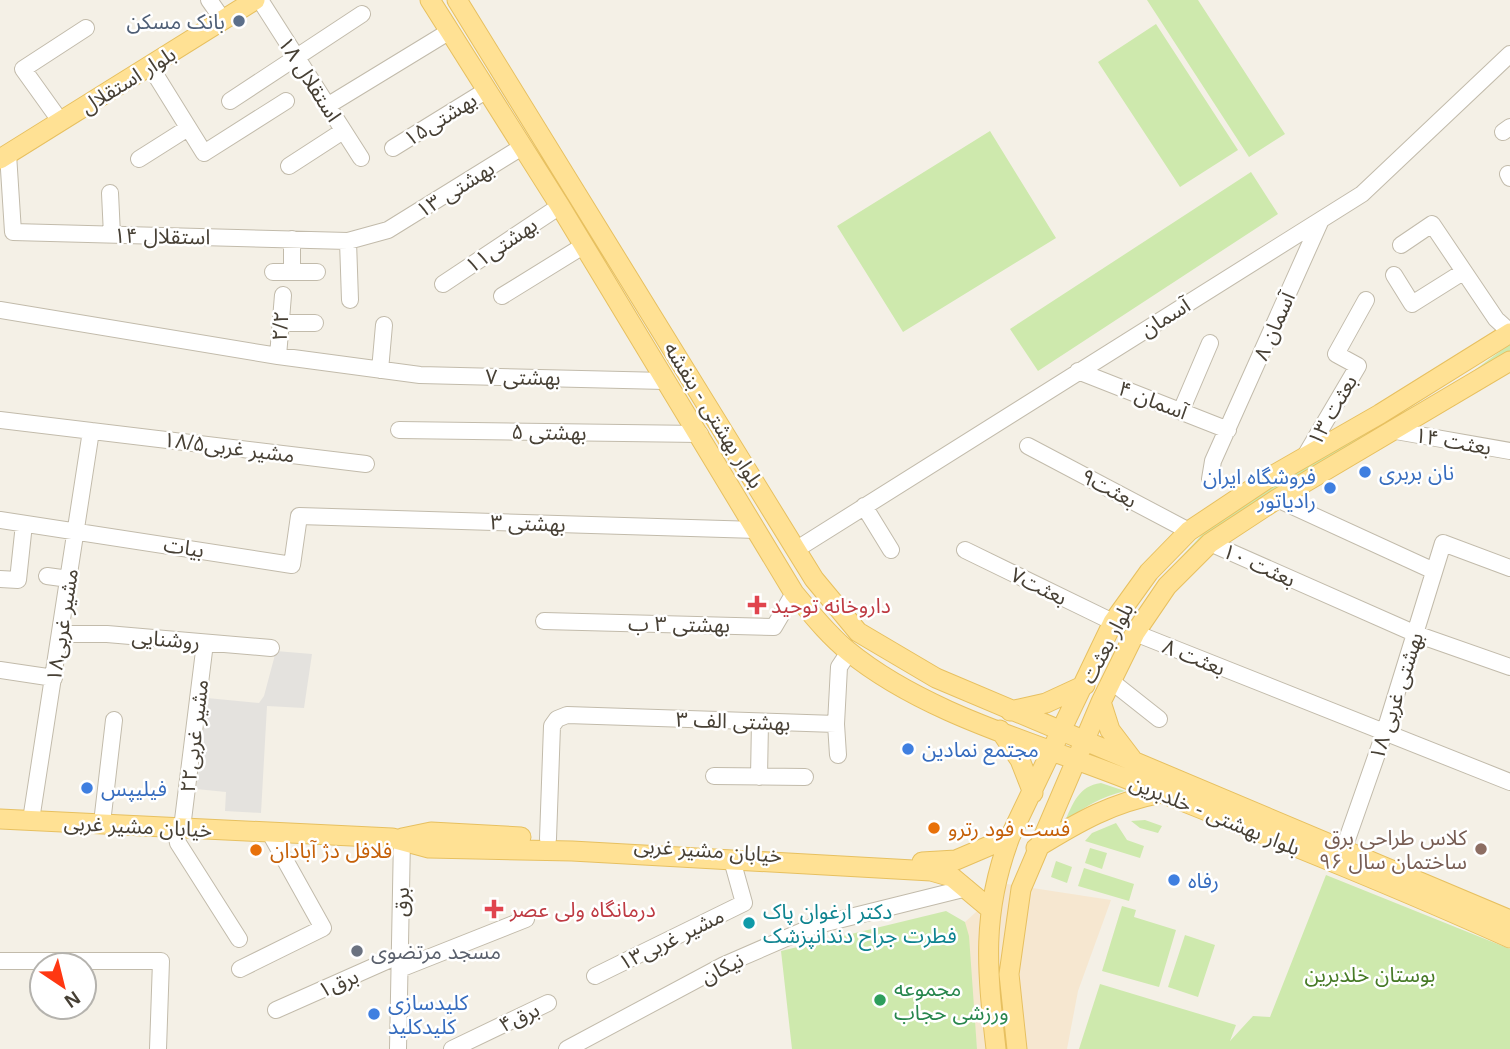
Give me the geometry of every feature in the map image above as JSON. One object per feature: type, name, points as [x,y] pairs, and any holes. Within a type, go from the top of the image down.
[{"type":"main road","name":"بلوار استقلال","points":[[4,157],[258,0]]},
{"type":"main road","name":"بلوار بهشتی - بنفشه","points":[[430,0],[700,434],[794,593],[823,628],[849,652],[891,680],[1051,751]]},
{"type":"main road","name":"بلوار بهشتی - بنفشه","points":[[457,0],[814,579],[858,632],[904,662],[1010,711],[1084,738]]},
{"type":"main road","points":[[637,333],[656,320]]},
{"type":"main road","name":"بلوار بعثت","points":[[996,1049],[987,969],[989,908],[998,870],[1010,837],[1113,622],[1146,575],[1189,531],[1305,456],[1381,414],[1510,333]]},
{"type":"main road","name":"بلوار بعثت","points":[[1017,1049],[1009,974],[1011,940],[1020,889],[1075,758],[1111,681],[1135,633],[1165,589],[1210,543],[1277,499],[1396,431],[1510,360]]},
{"type":"main road","points":[[1146,575],[1165,589]]},
{"type":"main road","points":[[1010,711],[1046,703],[1085,685]]},
{"type":"main road","points":[[1101,702],[1110,730],[1132,760]]},
{"type":"main road","points":[[999,730],[1020,760],[1033,793]]},
{"type":"main road","name":"بلوار بهشتی - خلدبرین","points":[[1084,738],[1132,760],[1203,799],[1510,938]]},
{"type":"main road","name":"بلوار بهشتی - خلدبرین","points":[[1051,751],[1162,793],[1203,799],[1344,848],[1510,920]]},
{"type":"main road","points":[[1036,848],[1090,814],[1126,800],[1162,793]]},
{"type":"main road","name":"خیابان مشیر غربی","points":[[0,818],[402,838],[431,832],[933,863],[958,875]]},
{"type":"main road","name":"خیابان مشیر غربی","points":[[402,838],[429,848],[572,851],[932,871],[958,875],[1010,837]]},
{"type":"main road","points":[[958,875],[989,908]]},
{"type":"street","points":[[209,0],[223,20]]},
{"type":"street","name":"استقلال ۱۸","points":[[258,0],[361,158]]},
{"type":"street","points":[[230,101],[362,15]]},
{"type":"street","points":[[61,122],[23,69],[86,28]]},
{"type":"street","points":[[327,106],[450,31]]},
{"type":"street","name":"آسمان","points":[[797,549],[1362,194],[1510,54]]},
{"type":"street","points":[[150,66],[204,153],[286,101]]},
{"type":"street","name":"بهشتی۱۵","points":[[393,148],[487,90]]},
{"type":"street","points":[[139,159],[188,128]]},
{"type":"street","points":[[289,166],[343,131]]},
{"type":"street","name":"بهشتی ۱۳","points":[[388,230],[522,147]]},
{"type":"street","name":"استقلال ۱۴","points":[[4,157],[13,232],[348,241],[388,230]]},
{"type":"street","points":[[110,193],[112,235]]},
{"type":"street","name":"بهشتی۱۱","points":[[443,284],[559,206]]},
{"type":"street","name":"۸ آسمان","points":[[1210,479],[1213,461],[1320,222]]},
{"type":"street","points":[[1401,245],[1432,224],[1496,319],[1510,333]]},
{"type":"street","points":[[292,239],[292,272]]},
{"type":"street","points":[[348,241],[350,300]]},
{"type":"street","points":[[502,296],[583,246]]},
{"type":"street","points":[[273,272],[317,272]]},
{"type":"street","points":[[1394,275],[1412,304],[1463,272]]},
{"type":"street","name":"۲/۲","points":[[278,356],[282,295]]},
{"type":"street","name":"۱۳ بعثت","points":[[1305,456],[1358,366],[1336,354],[1366,300]]},
{"type":"street","name":"بهشتی ۷","points":[[0,310],[278,356],[420,375],[666,381]]},
{"type":"street","points":[[281,323],[315,323]]},
{"type":"street","points":[[380,370],[384,325]]},
{"type":"street","points":[[1181,411],[1210,343]]},
{"type":"street","name":"۴ آسمان","points":[[1078,371],[1228,429]]},
{"type":"street","name":"مشیر غربی۱۸/۵","points":[[0,420],[366,464]]},
{"type":"street","name":"بهشتی ۵","points":[[399,430],[700,434]]},
{"type":"street","name":"مشیر غربی۱۸","points":[[31,820],[92,431]]},
{"type":"street","name":"بعثت ۱۴","points":[[1396,431],[1510,452]]},
{"type":"street","name":"بعثت۹","points":[[1028,446],[1189,531]]},
{"type":"street","points":[[1277,499],[1434,571]]},
{"type":"street","points":[[864,506],[891,550]]},
{"type":"street","name":"بهشتی ۳","points":[[292,565],[299,516],[757,530]]},
{"type":"street","name":"بیات","points":[[0,520],[292,565]]},
{"type":"street","points":[[0,579],[18,580],[24,524]]},
{"type":"street","name":"۱۰ بعثت","points":[[1210,543],[1416,634],[1510,667]]},
{"type":"street","name":"بهشتی غربی ۱۸","points":[[1344,848],[1384,734],[1443,543],[1510,568]]},
{"type":"street","name":"بعثت۷","points":[[965,550],[1113,622]]},
{"type":"street","points":[[47,576],[69,579]]},
{"type":"street","name":"بهشتی ۳ ب","points":[[544,621],[774,626],[794,593]]},
{"type":"street","name":"۸ بعثت","points":[[1135,633],[1510,782]]},
{"type":"street","name":"روشنایی","points":[[61,634],[107,634],[271,648]]},
{"type":"street","name":"مشیر غربی۲۲","points":[[179,828],[205,643]]},
{"type":"street","points":[[838,755],[836,724],[839,667],[849,652]]},
{"type":"street","points":[[0,670],[54,678]]},
{"type":"street","points":[[1111,681],[1159,719]]},
{"type":"street","name":"بهشتی الف ۳","points":[[548,839],[552,726],[557,719],[568,715],[836,724]]},
{"type":"street","points":[[102,823],[114,720]]},
{"type":"street","points":[[759,777],[760,722]]},
{"type":"street","points":[[714,776],[805,777]]},
{"type":"street","points":[[179,828],[178,843],[239,939]]},
{"type":"street","points":[[240,969],[324,928],[270,833]]},
{"type":"street","name":"برق","points":[[398,1046],[402,838]]},
{"type":"street","name":"مشیر غربی۱۳","points":[[595,976],[744,903],[732,860]]},
{"type":"street","name":"نیکان","points":[[567,1049],[724,965],[814,926],[958,875]]},
{"type":"street","name":"برق۱","points":[[276,1010],[400,962],[526,919]]},
{"type":"street","points":[[0,961],[161,961],[158,1049]]},
{"type":"street","name":"برق۴","points":[[452,1049],[548,1003]]},
{"type":"street","points":[[382,1049],[398,1046]]},
{"type":"shaded area","points":[[276,651],[312,654],[304,708],[267,706],[261,813],[225,811],[226,792],[196,789],[207,698],[259,703],[264,696]]},
{"type":"shaded area","points":[[1007,884],[1111,900],[1078,991],[1067,1049],[977,1049],[965,922]]},
{"type":"green space","points":[[1147,0],[1198,0],[1285,134],[1249,157]]},
{"type":"green space","points":[[1156,24],[1238,150],[1180,187],[1098,62]]},
{"type":"green space","points":[[990,131],[1056,238],[903,332],[837,226]]},
{"type":"green space","points":[[1251,172],[1278,214],[1038,371],[1010,329]]},
{"type":"green space","points":[[1510,344],[1510,351],[1163,582],[1161,579],[1210,526],[1236,506],[1464,378]]},
{"type":"green space","points":[[1101,783],[1125,791],[1093,803],[1064,823],[1082,792]]},
{"type":"green space","points":[[1145,820],[1162,826],[1158,833],[1140,828],[1131,821]]},
{"type":"green space","points":[[1116,823],[1127,840],[1144,846],[1140,858],[1085,841],[1092,833]]},
{"type":"green space","points":[[1090,848],[1107,853],[1102,869],[1085,863]]},
{"type":"green space","points":[[1056,861],[1072,867],[1067,883],[1051,877]]},
{"type":"green space","points":[[1084,868],[1134,884],[1129,901],[1078,886]]},
{"type":"green space","name":"بوستان خلدبرین","points":[[1326,875],[1510,949],[1510,1049],[1079,1049],[1100,984],[1236,1025],[1230,1041],[1253,1016],[1270,1017]]},
{"type":"green space","points":[[1122,906],[1136,910],[1134,917],[1176,930],[1159,987],[1102,971]]},
{"type":"green space","name":"مجموعه ورزشی حجاب","points":[[946,911],[965,922],[969,936],[977,1049],[792,1049],[781,951]]},
{"type":"green space","points":[[1185,935],[1215,945],[1198,997],[1168,987]]},
{"type":"place","name":"بانک مسکن","points":[[239,21]]},
{"type":"place","name":"نان بربری","points":[[1365,472]]},
{"type":"place","name":"فروشگاه ایران رادیاتور","points":[[1330,488]]},
{"type":"place","name":"داروخانه توحید","points":[[757,605]]},
{"type":"place","name":"مجتمع نمادین","points":[[908,749]]},
{"type":"place","name":"فیلیپس","points":[[87,788]]},
{"type":"place","name":"فست فود رترو","points":[[934,828]]},
{"type":"place","name":"کلاس طراحی برق ساختمان سال ۹۶","points":[[1481,849]]},
{"type":"place","name":"فلافل دژ آبادان","points":[[256,850]]},
{"type":"place","name":"رفاه","points":[[1174,880]]},
{"type":"place","name":"درمانگاه ولی عصر","points":[[494,909]]},
{"type":"place","name":"دکتر ارغوان پاک فطرت جراح دندانپزشک","points":[[749,923]]},
{"type":"place","name":"مسجد مرتضوی","points":[[357,951]]},
{"type":"place","name":"مجموعه ورزشی حجاب","points":[[880,1000]]},
{"type":"place","name":"کلیدسازی کلیدکلید","points":[[374,1014]]}]
